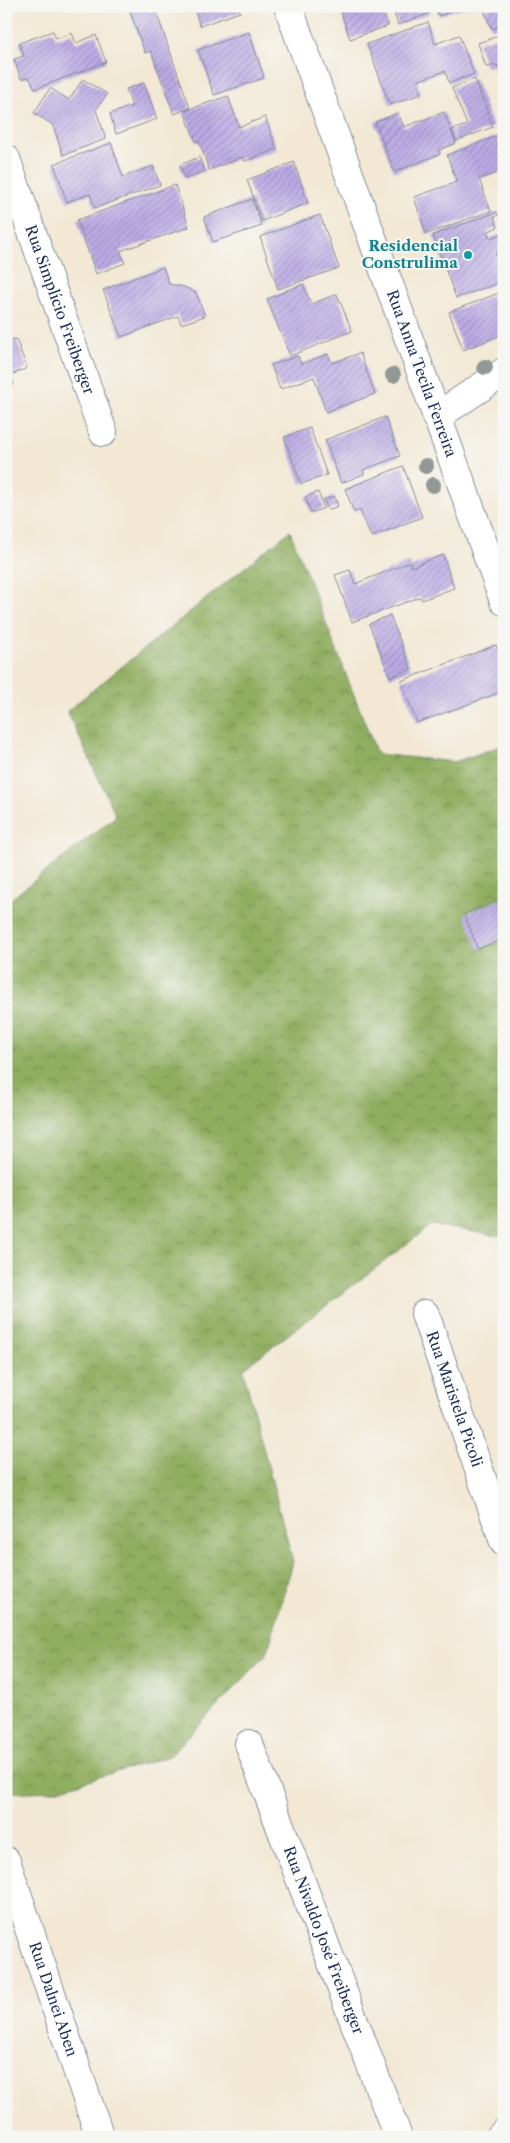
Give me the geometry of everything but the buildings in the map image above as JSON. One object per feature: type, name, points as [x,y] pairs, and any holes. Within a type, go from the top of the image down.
[{"type":"street","name":"Rua Anna Tecila Ferreira","points":[[288,6],[504,601]]},
{"type":"street","name":"Rua Simplício Freiberger","points":[[6,159],[103,432]]},
{"type":"street","points":[[436,417],[504,372]]},
{"type":"street","name":"Rua Maristela Picoli","points":[[425,1314],[504,1542]]},
{"type":"street","name":"Rua Nivaldo José Freiberger","points":[[249,1744],[398,2137]]},
{"type":"street","name":"Rua Dalnei Aben","points":[[6,1861],[100,2137]]},
{"type":"street","points":[[500,2137],[504,2133]]},
{"type":"green space","points":[[290,531],[377,754],[454,762],[504,745],[504,1237],[432,1225],[243,1369],[293,1562],[267,1654],[170,1756],[52,1791],[6,1793],[6,903],[116,816],[67,711]]},
{"type":"place","name":"Residencial Construlima","points":[[468,255]]}]
